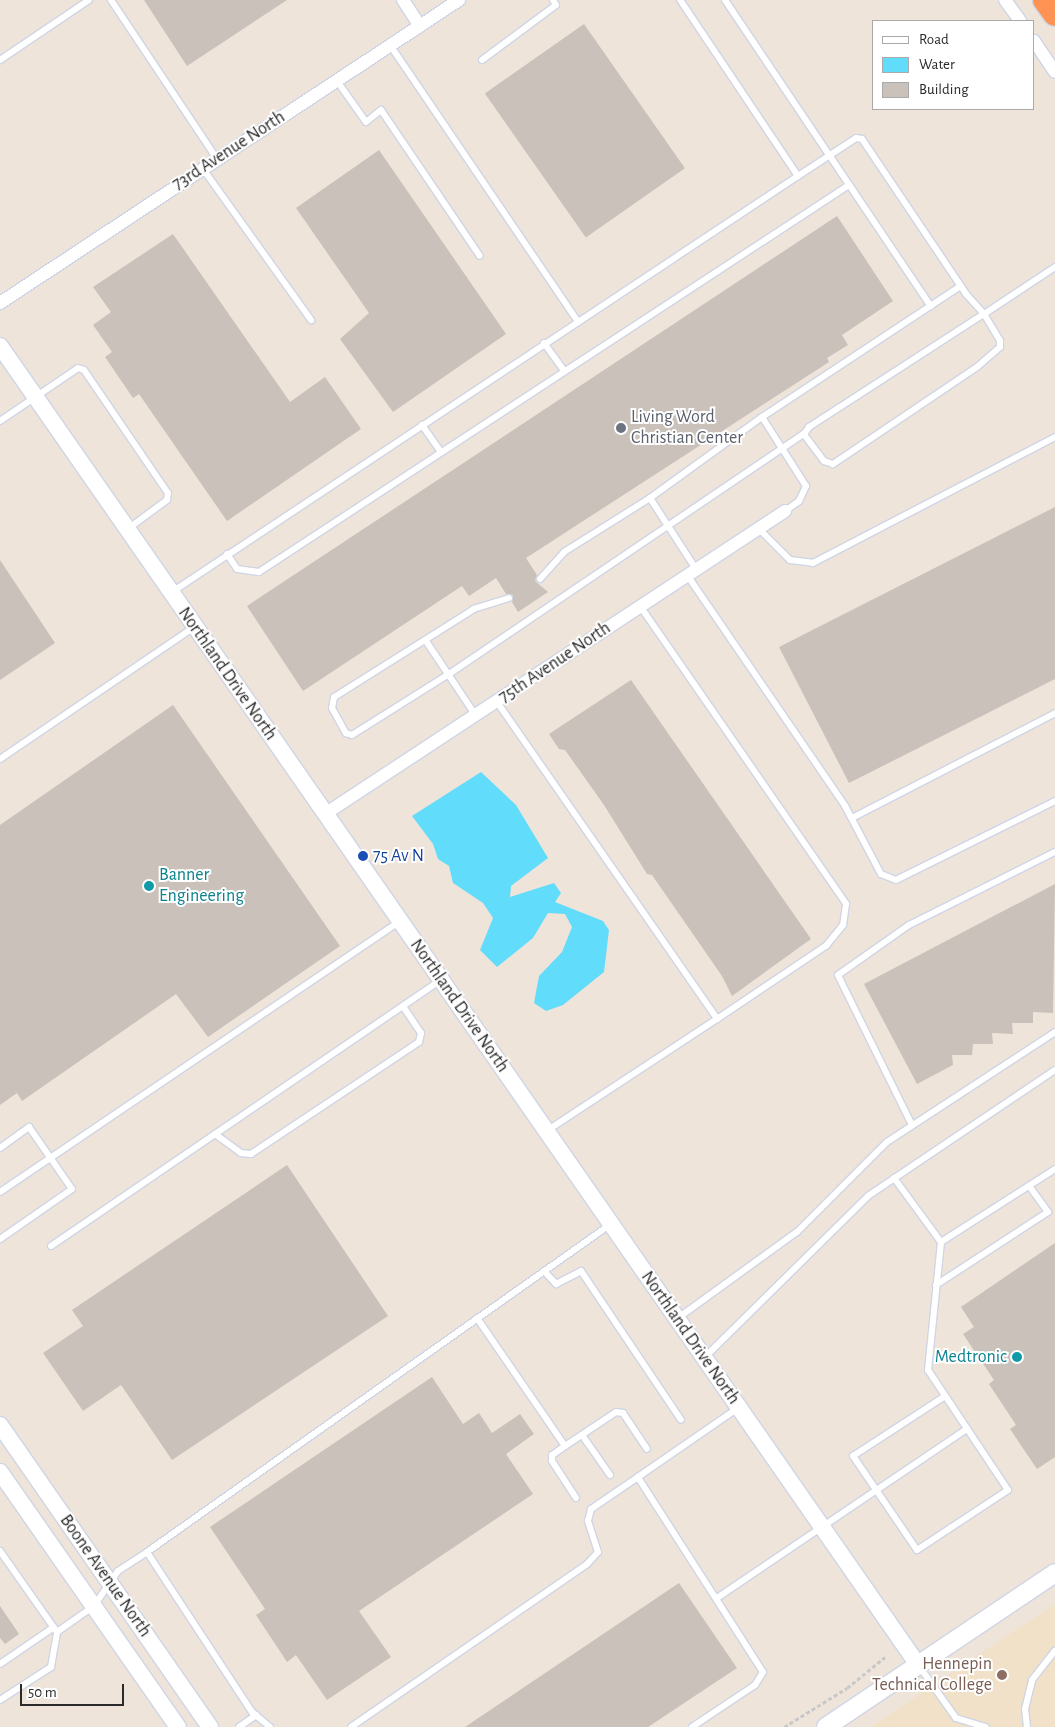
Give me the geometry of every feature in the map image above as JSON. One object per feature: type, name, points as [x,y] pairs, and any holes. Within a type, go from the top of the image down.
[{"type":"highway","points":[[1045,0],[1055,14]]},
{"type":"main road","points":[[826,1727],[1055,1573]]},
{"type":"street","points":[[403,0],[420,26]]},
{"type":"street","name":"73rd Avenue North","points":[[0,303],[459,0]]},
{"type":"street","points":[[1006,0],[1019,20]]},
{"type":"street","points":[[1035,42],[1055,72]]},
{"type":"street","name":"Northland Drive North","points":[[0,346],[918,1665]]},
{"type":"street","name":"75th Avenue North","points":[[325,814],[785,511]]},
{"type":"street","name":"Boone Avenue North","points":[[0,1425],[210,1727]]},
{"type":"street","name":"Boone Avenue North","points":[[0,1472],[178,1727]]},
{"type":"lane","points":[[0,60],[90,0]]},
{"type":"lane","points":[[111,0],[217,159]]},
{"type":"lane","points":[[482,60],[556,6],[553,0]]},
{"type":"lane","points":[[680,0],[798,176]]},
{"type":"lane","points":[[725,0],[931,306]]},
{"type":"lane","points":[[390,45],[578,322]]},
{"type":"lane","points":[[337,80],[366,122],[381,110],[480,256]]},
{"type":"lane","points":[[171,592],[798,176],[856,138],[862,139],[961,286],[984,314],[1000,347],[977,368],[833,464],[824,461],[804,434]]},
{"type":"lane","points":[[203,169],[311,320]]},
{"type":"lane","points":[[227,554],[237,569],[260,572],[849,184]]},
{"type":"lane","points":[[509,598],[474,609],[426,641],[418,641],[334,697],[332,708],[346,733],[352,735],[449,674],[782,448],[1055,267]]},
{"type":"lane","points":[[540,579],[564,552],[650,498],[762,417],[961,286]]},
{"type":"lane","points":[[544,344],[564,371]]},
{"type":"lane","points":[[0,421],[78,368],[84,370],[168,493],[167,500],[127,529]]},
{"type":"lane","points":[[762,417],[806,486],[799,501],[785,511]]},
{"type":"lane","points":[[422,425],[441,452]]},
{"type":"lane","points":[[759,529],[790,560],[813,563],[1055,437]]},
{"type":"lane","points":[[650,498],[668,527],[691,572],[852,818],[881,874],[896,880],[1055,801]]},
{"type":"lane","points":[[546,1132],[828,944],[843,925],[846,904],[640,606]]},
{"type":"lane","points":[[0,759],[195,626]]},
{"type":"lane","points":[[426,641],[476,716]]},
{"type":"lane","points":[[496,702],[717,1018]]},
{"type":"lane","points":[[852,818],[1055,713]]},
{"type":"lane","points":[[912,1125],[838,974],[909,925],[1055,852]]},
{"type":"lane","points":[[0,1192],[400,921]]},
{"type":"lane","points":[[51,1246],[441,980]]},
{"type":"lane","points":[[215,1134],[241,1152],[251,1154],[419,1042],[421,1033],[403,1006]]},
{"type":"lane","points":[[676,1318],[797,1232],[887,1142],[1055,1032]]},
{"type":"lane","points":[[704,1358],[868,1196],[1055,1070]]},
{"type":"lane","points":[[0,1148],[29,1128],[72,1189],[0,1239]]},
{"type":"lane","points":[[941,1242],[1055,1169]]},
{"type":"lane","points":[[894,1178],[941,1242],[928,1370],[1008,1490],[917,1550],[853,1456],[945,1396]]},
{"type":"lane","points":[[936,1285],[1048,1212],[1030,1186]]},
{"type":"lane","points":[[0,1664],[94,1606],[108,1580],[265,1472],[284,1452],[611,1224]]},
{"type":"lane","points":[[544,1271],[556,1284],[581,1271],[681,1420]]},
{"type":"lane","points":[[477,1318],[565,1446]]},
{"type":"lane","points":[[351,1727],[587,1564],[598,1552],[588,1521],[591,1509],[739,1408]]},
{"type":"lane","points":[[576,1498],[552,1461],[552,1455],[565,1446],[616,1412],[623,1413],[647,1449]]},
{"type":"lane","points":[[717,1598],[967,1430]]},
{"type":"lane","points":[[582,1435],[610,1475]]},
{"type":"lane","points":[[638,1477],[763,1672],[755,1685],[692,1727]]},
{"type":"lane","points":[[0,1551],[56,1629],[51,1667],[0,1700]]},
{"type":"lane","points":[[147,1552],[256,1715],[270,1727]]},
{"type":"lane","points":[[1027,1727],[1024,1709],[1032,1680],[1055,1651]]},
{"type":"lane","points":[[918,1665],[956,1718],[986,1727]]},
{"type":"lane","points":[[239,1727],[256,1715]]},
{"type":"path","points":[[784,1727],[847,1688],[885,1657]]},
{"type":"shaded area","name":"Hennepin Technical College","points":[[1055,1604],[1055,1727],[871,1727],[985,1650]]},
{"type":"water","points":[[481,772],[516,805],[548,858],[511,886],[510,897],[554,883],[561,893],[555,902],[603,921],[609,930],[604,972],[563,1005],[546,1011],[534,1003],[539,976],[562,952],[572,927],[565,914],[548,913],[533,938],[497,967],[480,950],[493,918],[483,903],[453,883],[449,866],[438,859],[433,844],[412,816]]},
{"type":"building","points":[[144,0],[287,0],[187,66]]},
{"type":"building","points":[[584,24],[685,168],[586,238],[485,93]]},
{"type":"building","points":[[379,150],[506,334],[393,412],[340,339],[369,313],[296,208]]},
{"type":"building","name":"Living Word Christian Center","points":[[837,216],[893,301],[842,335],[848,345],[827,358],[829,362],[526,558],[537,575],[535,581],[548,592],[518,612],[512,602],[513,595],[506,594],[496,578],[469,596],[462,586],[303,691],[247,606]]},
{"type":"building","points":[[173,234],[290,402],[325,377],[361,429],[227,521],[139,394],[133,398],[105,357],[112,352],[93,325],[111,312],[93,287]]},
{"type":"building","points":[[1055,507],[1055,679],[849,783],[779,647]]},
{"type":"building","points":[[0,560],[55,643],[0,680]]},
{"type":"building","points":[[631,680],[811,939],[732,996],[722,976],[652,875],[647,874],[604,805],[565,750],[559,749],[549,734]]},
{"type":"building","name":"Banner Engineering","points":[[173,705],[340,946],[208,1037],[176,994],[22,1101],[17,1093],[0,1105],[0,825]]},
{"type":"building","points":[[1055,884],[1053,1013],[1033,1012],[1033,1023],[1012,1023],[1013,1034],[992,1033],[993,1044],[973,1044],[972,1055],[952,1055],[953,1065],[917,1084],[864,984]]},
{"type":"building","points":[[287,1165],[388,1316],[172,1460],[121,1385],[83,1411],[43,1353],[83,1326],[72,1310]]},
{"type":"building","name":"Medtronic","points":[[1055,1243],[1055,1457],[1037,1469],[1010,1429],[1016,1425],[989,1384],[994,1380],[963,1334],[974,1327],[961,1307]]},
{"type":"building","points":[[432,1377],[463,1424],[479,1413],[492,1433],[520,1414],[534,1434],[506,1454],[533,1494],[359,1611],[391,1657],[327,1700],[296,1655],[287,1662],[256,1615],[265,1609],[210,1527]]},
{"type":"building","points":[[679,1583],[737,1668],[648,1727],[465,1727]]},
{"type":"building","points":[[0,1606],[19,1634],[5,1644],[0,1638]]},
{"type":"place","name":"Living Word Christian Center","points":[[621,428]]},
{"type":"place","name":"75 Av N","points":[[363,856]]},
{"type":"place","name":"Banner Engineering","points":[[149,886]]},
{"type":"place","name":"Medtronic","points":[[1017,1357]]},
{"type":"place","name":"Hennepin Technical College","points":[[1002,1675]]}]
